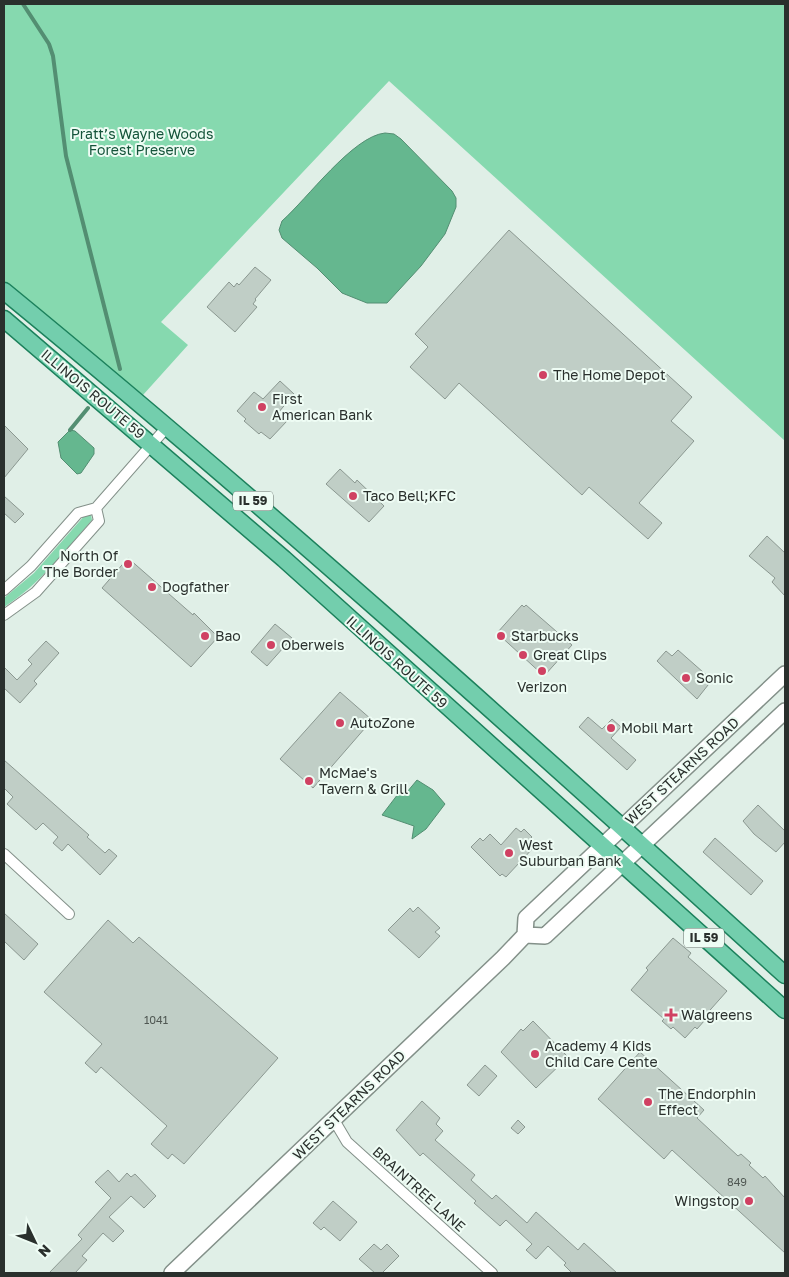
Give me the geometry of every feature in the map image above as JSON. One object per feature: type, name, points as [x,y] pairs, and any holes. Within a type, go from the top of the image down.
[{"type":"main road","name":"ILLINOIS ROUTE 59","points":[[4,290],[167,427],[623,826],[785,975]]},
{"type":"main road","name":"ILLINOIS ROUTE 59","points":[[4,319],[284,559],[785,1010]]},
{"type":"main road","name":"WEST STEARNS ROAD","points":[[172,1273],[334,1120],[525,935],[526,918],[785,674]]},
{"type":"main road","name":"WEST STEARNS ROAD","points":[[525,935],[545,936],[785,711]]},
{"type":"street","points":[[4,590],[31,566],[78,513],[96,508],[167,427]]},
{"type":"street","points":[[4,615],[36,592],[99,521],[96,508]]},
{"type":"street","points":[[4,854],[69,914]]},
{"type":"street","name":"BRAINTREE LANE","points":[[334,1120],[346,1142],[492,1273]]},
{"type":"green space","name":"Pratt’s Wayne Woods Forest Preserve","points":[[4,4],[785,4],[785,441],[389,81],[161,322],[188,345],[143,395],[4,281]]},
{"type":"green space","points":[[86,514],[91,515],[92,520],[61,556],[29,589],[4,607],[4,598],[34,573]]},
{"type":"shaded area","points":[[385,133],[394,134],[401,139],[452,191],[456,198],[456,207],[445,234],[421,266],[387,303],[367,303],[342,293],[317,268],[282,238],[279,230],[282,221],[345,156],[372,137]]},
{"type":"shaded area","points":[[70,430],[75,431],[94,448],[94,454],[81,473],[77,474],[61,458],[58,442]]},
{"type":"shaded area","points":[[417,780],[433,790],[445,804],[426,829],[412,839],[414,826],[382,815],[398,794],[407,792]]},
{"type":"building","name":"The Home Depot","points":[[509,230],[692,397],[671,421],[694,441],[639,503],[662,523],[648,539],[589,487],[582,495],[459,383],[445,399],[410,367],[428,347],[415,334]]},
{"type":"building","points":[[255,267],[271,280],[255,299],[253,304],[257,307],[235,332],[207,307],[229,282],[234,287],[237,283],[239,285]]},
{"type":"building","name":"First American Bank","points":[[280,381],[294,394],[278,413],[287,421],[270,439],[261,432],[259,434],[244,421],[246,419],[237,411],[254,392],[263,399]]},
{"type":"building","points":[[4,425],[28,449],[4,478]]},
{"type":"building","name":"Taco Bell;KFC","points":[[340,469],[355,483],[357,480],[384,506],[369,522],[326,484]]},
{"type":"building","points":[[4,496],[24,514],[15,523],[4,513]]},
{"type":"building","points":[[767,536],[785,553],[785,596],[772,582],[775,578],[749,556]]},
{"type":"building","points":[[128,558],[193,615],[194,613],[218,637],[191,667],[102,588]]},
{"type":"building","points":[[522,605],[524,607],[526,605],[572,645],[544,676],[497,633]]},
{"type":"building","name":"Oberweis","points":[[275,624],[292,638],[267,666],[251,652]]},
{"type":"building","points":[[46,641],[59,653],[34,681],[37,684],[20,703],[4,688],[4,667],[17,680],[32,664],[28,660]]},
{"type":"building","points":[[678,650],[712,680],[697,699],[657,661],[666,651],[672,656]]},
{"type":"building","points":[[340,692],[372,720],[313,788],[280,759]]},
{"type":"building","points":[[588,717],[602,729],[612,719],[621,727],[611,738],[636,760],[627,770],[579,727]]},
{"type":"building","points":[[4,760],[89,835],[87,837],[105,853],[109,849],[117,856],[100,875],[68,844],[62,851],[53,843],[58,837],[43,823],[36,830],[7,804],[13,797],[4,788]]},
{"type":"building","points":[[758,805],[785,831],[785,842],[776,852],[754,834],[743,821]]},
{"type":"building","name":"West Suburban Bank","points":[[516,828],[521,832],[524,829],[532,837],[529,840],[535,846],[506,877],[502,874],[500,876],[471,847],[480,838],[483,841],[490,834],[501,845]]},
{"type":"building","points":[[715,838],[763,881],[751,895],[703,852]]},
{"type":"building","points":[[418,907],[440,928],[435,932],[440,936],[419,958],[388,930],[410,908],[413,912]]},
{"type":"building","points":[[4,913],[38,944],[24,960],[4,941]]},
{"type":"building","points":[[108,920],[133,943],[139,937],[278,1058],[184,1164],[172,1154],[168,1159],[151,1144],[167,1126],[101,1067],[96,1073],[85,1063],[102,1044],[44,992]]},
{"type":"building","name":"Walgreens","points":[[673,938],[691,953],[688,957],[727,991],[703,1018],[705,1020],[697,1029],[695,1027],[685,1038],[673,1027],[671,1029],[662,1021],[664,1019],[631,990],[648,970],[646,968]]},
{"type":"building","name":"Academy 4 Kids Child Care Cente","points":[[533,1021],[568,1057],[536,1088],[501,1052],[521,1029],[523,1031]]},
{"type":"building","points":[[640,1052],[704,1110],[697,1118],[738,1156],[741,1154],[751,1163],[749,1165],[763,1178],[765,1176],[785,1198],[785,1253],[672,1150],[664,1159],[598,1099]]},
{"type":"building","points":[[485,1065],[497,1076],[479,1096],[467,1085]]},
{"type":"building","points":[[422,1101],[440,1118],[436,1124],[443,1131],[435,1140],[475,1175],[471,1180],[492,1199],[496,1195],[527,1223],[536,1212],[578,1250],[584,1243],[617,1273],[572,1273],[564,1265],[566,1263],[548,1246],[536,1259],[526,1250],[532,1244],[506,1220],[500,1226],[474,1203],[476,1201],[423,1153],[420,1156],[396,1130]]},
{"type":"building","points":[[518,1120],[525,1127],[518,1134],[511,1128]]},
{"type":"building","points":[[108,1170],[119,1182],[127,1173],[131,1177],[135,1174],[156,1196],[144,1208],[131,1196],[109,1217],[124,1231],[113,1242],[103,1233],[82,1256],[87,1260],[75,1273],[49,1273],[82,1239],[78,1235],[111,1198],[95,1182]]},
{"type":"building","points":[[333,1201],[357,1222],[340,1241],[324,1227],[321,1230],[313,1223]]},
{"type":"building","points":[[374,1244],[381,1250],[387,1244],[399,1256],[382,1273],[375,1273],[359,1259]]},
{"type":"waterway","points":[[23,4],[49,44],[53,56],[66,156],[120,369]]},
{"type":"waterway","points":[[70,430],[88,408]]},
{"type":"place","name":"The Home Depot","points":[[543,375]]},
{"type":"place","name":"First American Bank","points":[[262,407]]},
{"type":"place","name":"Taco Bell;KFC","points":[[353,496]]},
{"type":"place","name":"North Of The Border","points":[[128,564]]},
{"type":"place","name":"Dogfather","points":[[152,587]]},
{"type":"place","name":"Bao","points":[[205,636]]},
{"type":"place","name":"Starbucks","points":[[501,636]]},
{"type":"place","name":"Oberweis","points":[[271,645]]},
{"type":"place","name":"Great Clips","points":[[523,655]]},
{"type":"place","name":"Verizon","points":[[542,671]]},
{"type":"place","name":"Sonic","points":[[686,678]]},
{"type":"place","name":"AutoZone","points":[[340,723]]},
{"type":"place","name":"Mobil Mart","points":[[611,728]]},
{"type":"place","name":"McMae's Tavern & Grill","points":[[309,781]]},
{"type":"place","name":"West Suburban Bank","points":[[509,853]]},
{"type":"place","name":"Walgreens","points":[[671,1015]]},
{"type":"place","name":"Academy 4 Kids Child Care Cente","points":[[535,1054]]},
{"type":"place","name":"The Endorphin Effect","points":[[648,1102]]},
{"type":"place","name":"Wingstop","points":[[749,1201]]}]
